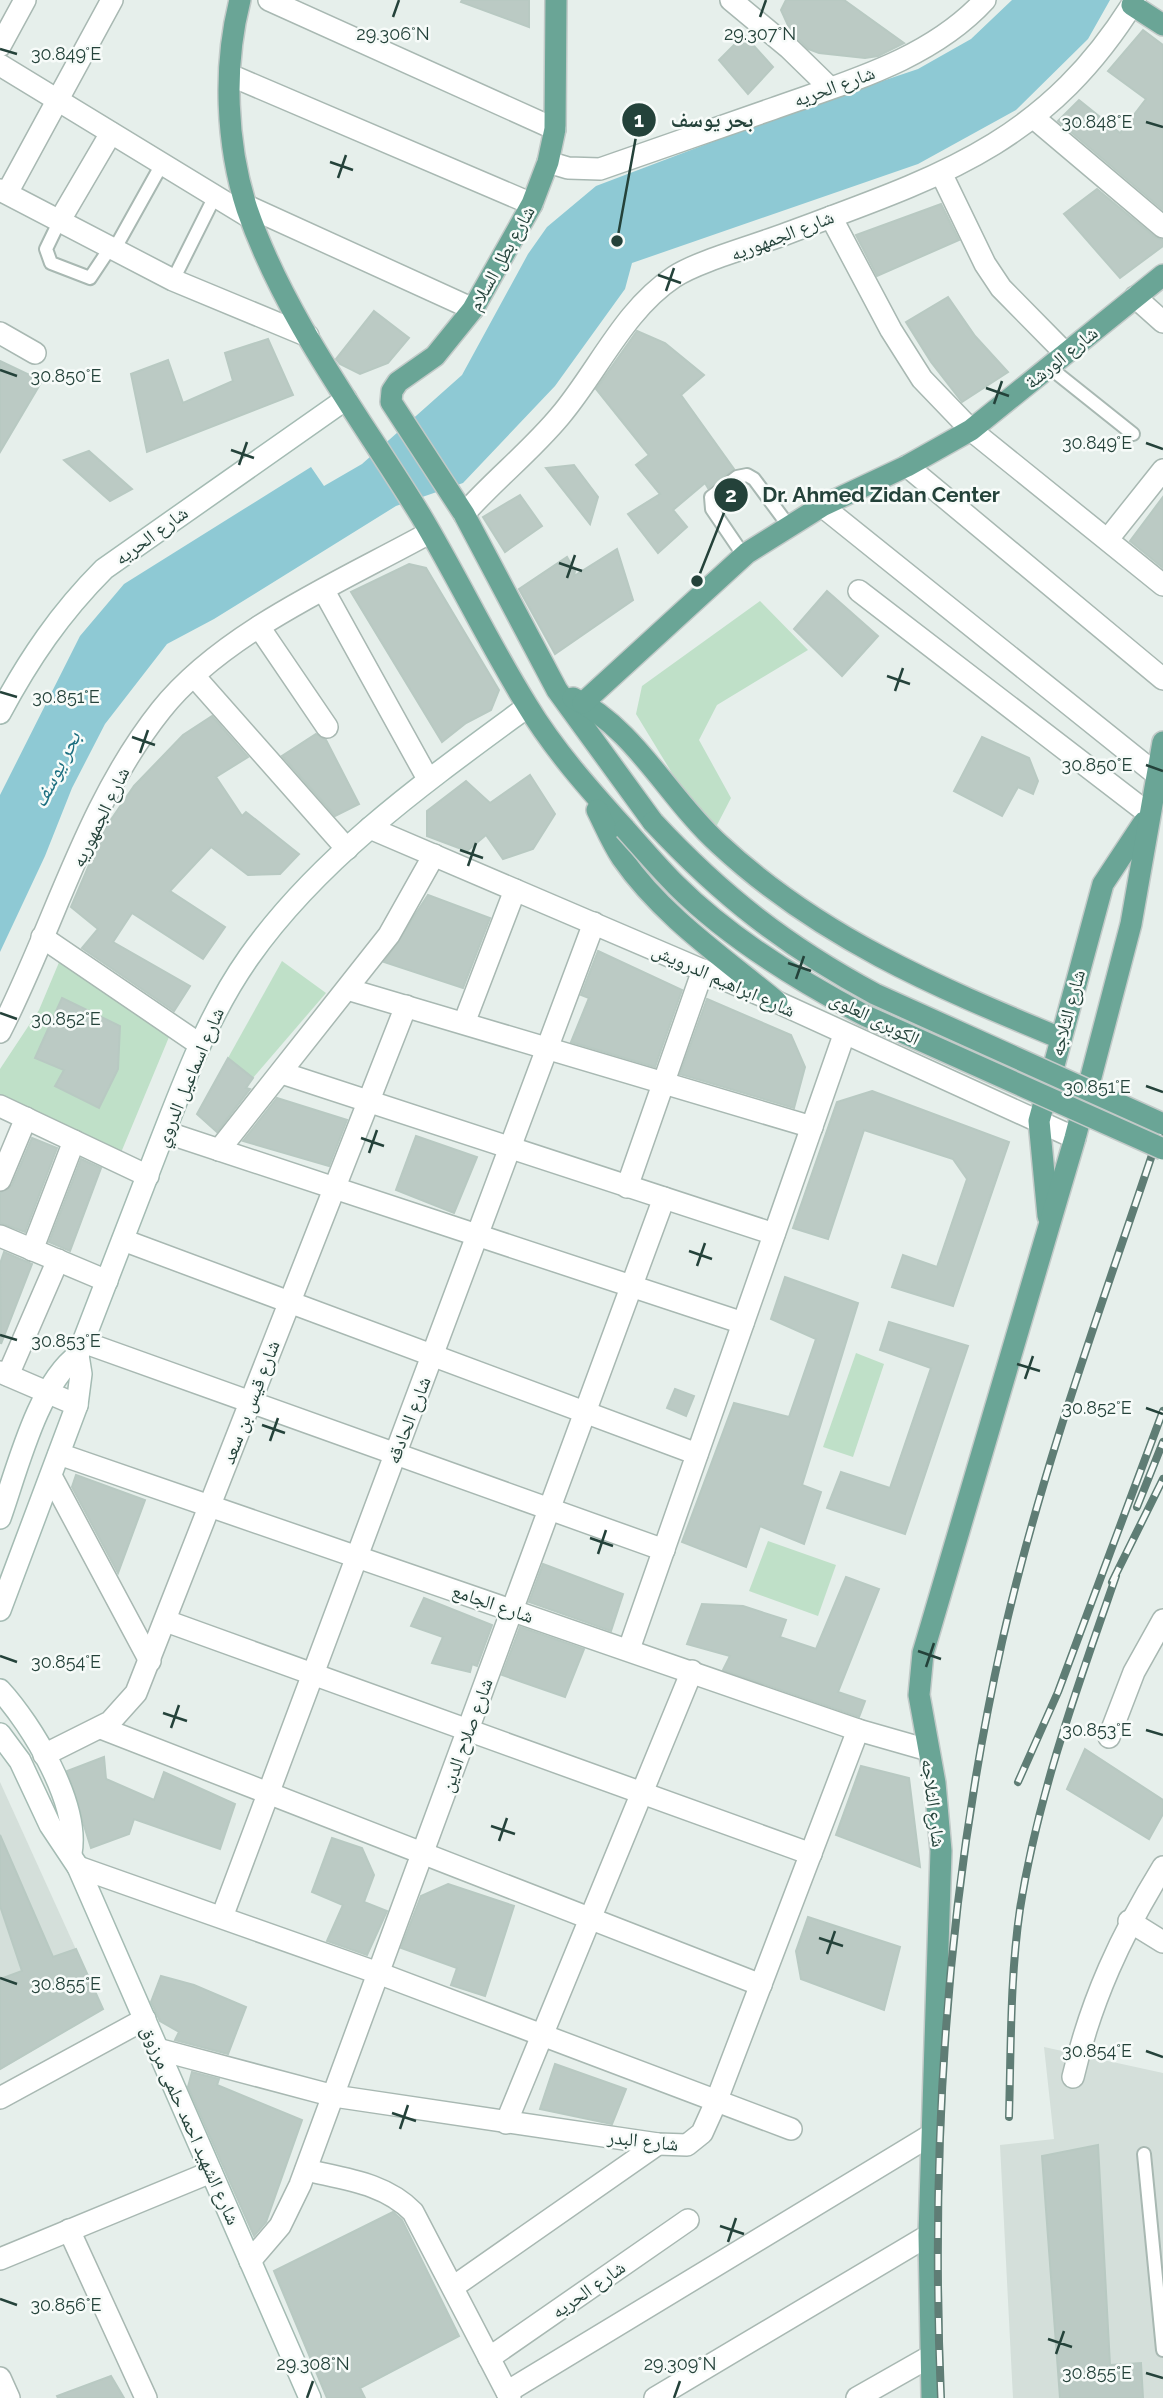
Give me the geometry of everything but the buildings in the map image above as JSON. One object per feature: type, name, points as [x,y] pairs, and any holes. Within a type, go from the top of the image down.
[{"type":"main road","name":"شارع بطل السلام","points":[[459,507],[391,402],[392,391],[398,382],[435,356],[473,309],[532,204],[548,162],[555,129],[556,0]]},
{"type":"main road","points":[[235,2],[230,75],[233,145],[249,212],[309,336],[426,526],[527,707],[581,781],[622,858],[685,927],[777,1002]]},
{"type":"main road","points":[[1134,2],[1163,25]]},
{"type":"main road","name":"شارع الورشة","points":[[583,703],[744,556],[822,506],[907,466],[971,430],[1163,275]]},
{"type":"main road","points":[[459,507],[557,690],[583,703],[621,732],[717,843],[772,891],[837,935],[1003,1017],[1060,1038]]},
{"type":"main road","name":"الكوبرى العلوى","points":[[557,690],[653,822],[732,900],[832,971],[875,994],[1163,1124]]},
{"type":"main road","name":"شارع الثلاجه","points":[[932,2398],[929,2235],[941,1851],[939,1817],[919,1695],[923,1653],[1075,1138],[1131,924],[1163,742]]},
{"type":"main road","name":"الكوبرى العلوى","points":[[581,781],[677,886],[767,958],[824,994],[1163,1149]]},
{"type":"main road","name":"شارع الثلاجه","points":[[1049,1227],[1039,1122],[1103,884],[1149,814]]},
{"type":"street","points":[[0,46],[25,0]]},
{"type":"street","points":[[112,0],[3,191],[173,280],[309,336]]},
{"type":"street","points":[[269,0],[555,129]]},
{"type":"street","name":"شارع الحريه","points":[[548,162],[568,168],[600,169],[830,88],[916,53],[970,16],[985,0]]},
{"type":"street","name":"شارع الجمهوريه","points":[[459,507],[537,443],[563,413],[654,291],[677,275],[831,217],[976,157],[1034,118],[1082,75],[1134,2]]},
{"type":"street","points":[[742,4],[830,88]]},
{"type":"street","points":[[0,65],[215,196],[473,309]]},
{"type":"street","points":[[230,75],[532,204]]},
{"type":"street","points":[[1034,118],[1163,227]]},
{"type":"street","points":[[61,220],[111,133]]},
{"type":"street","points":[[941,173],[985,264],[1057,360]]},
{"type":"street","points":[[831,217],[891,330],[922,379],[971,430],[1163,585]]},
{"type":"street","points":[[1135,297],[1163,322]]},
{"type":"street","points":[[0,333],[35,353]]},
{"type":"street","name":"شارع الحريه","points":[[0,713],[45,635],[73,600],[104,569],[346,399]]},
{"type":"street","points":[[907,466],[1163,679]]},
{"type":"street","points":[[1108,539],[1163,470]]},
{"type":"street","points":[[822,506],[1156,774]]},
{"type":"street","name":"شارع الجمهوريه","points":[[0,1032],[118,776],[162,709],[194,676],[259,627],[324,592],[426,526]]},
{"type":"street","points":[[859,591],[1149,814]]},
{"type":"street","points":[[324,592],[428,779]]},
{"type":"street","points":[[259,627],[327,727]]},
{"type":"street","points":[[194,676],[347,849]]},
{"type":"street","name":"شارع اسماعيل الدروي","points":[[0,1518],[4,1494],[47,1392],[62,1366],[80,1348],[199,1044],[250,956],[347,849],[370,828],[428,779],[527,707]]},
{"type":"street","name":"شارع ابراهيم الدرويش","points":[[370,828],[777,1002],[844,1035],[1075,1138]]},
{"type":"street","points":[[219,1150],[389,935],[434,855]]},
{"type":"street","points":[[464,1023],[515,890]]},
{"type":"street","name":"شارع الحادقه","points":[[222,1917],[594,923]]},
{"type":"street","points":[[42,937],[199,1044]]},
{"type":"street","points":[[628,1186],[703,970]]},
{"type":"street","points":[[347,989],[812,1127]]},
{"type":"street","name":"شارع قيس بن سعد","points":[[44,1755],[101,1728],[129,1704],[150,1661],[406,1006]]},
{"type":"street","points":[[629,1650],[844,1035]]},
{"type":"street","points":[[282,1073],[774,1234]]},
{"type":"street","points":[[0,1106],[148,1176]]},
{"type":"street","points":[[0,1180],[26,1118]]},
{"type":"street","points":[[165,1132],[743,1323]]},
{"type":"street","points":[[32,1250],[74,1141]]},
{"type":"street","name":"شارع صلاح الدين","points":[[250,2262],[280,2227],[306,2169],[664,1198]]},
{"type":"street","points":[[123,1240],[697,1454]]},
{"type":"street","points":[[1,1241],[32,1250],[107,1281]]},
{"type":"street","points":[[58,1260],[4,1373],[77,1405]]},
{"type":"street","points":[[80,1348],[250,1404],[664,1550]]},
{"type":"street","name":"شارع اسماعيل الدروي","points":[[0,1610],[77,1405],[81,1374],[80,1348]]},
{"type":"street","name":"شارع الجامع","points":[[59,1454],[858,1730],[928,1750]]},
{"type":"street","points":[[51,1476],[150,1661]]},
{"type":"street","points":[[1110,1737],[1134,1672],[1163,1620]]},
{"type":"street","points":[[166,1621],[811,1854]]},
{"type":"street","points":[[506,2123],[692,1671]]},
{"type":"street","name":"شارع الشهيد احمد حلمى مرزوق","points":[[0,1690],[28,1726],[44,1755],[70,1817],[75,1860]]},
{"type":"street","points":[[101,1728],[761,1985]]},
{"type":"street","name":"شارع البدر","points":[[157,2049],[334,2096],[677,2147],[695,2141],[716,2102],[858,1730]]},
{"type":"street","name":"شارع الشهيد احمد حلمى مرزوق","points":[[0,1734],[20,1761],[56,1835],[75,1860],[310,2398]]},
{"type":"street","points":[[75,1860],[791,2129]]},
{"type":"street","points":[[1073,2077],[1095,1997],[1129,1922],[1163,1867]]},
{"type":"street","points":[[1129,1922],[1163,1942]]},
{"type":"street","points":[[0,2098],[145,2019]]},
{"type":"street","points":[[306,2169],[381,2189],[398,2197],[413,2212],[509,2395],[931,2135]]},
{"type":"street","points":[[453,2287],[658,2144]]},
{"type":"street","points":[[0,2259],[211,2172]]},
{"type":"street","name":"شارع الحريه","points":[[489,2358],[688,2220]]},
{"type":"street","points":[[69,2230],[146,2398]]},
{"type":"street","points":[[655,2398],[929,2235]]},
{"type":"street","points":[[857,2398],[931,2356]]},
{"type":"street","points":[[0,2378],[9,2398]]},
{"type":"lane","points":[[61,220],[46,249],[51,263],[90,278],[112,249],[162,164]]},
{"type":"lane","points":[[173,280],[215,196]]},
{"type":"lane","points":[[1057,360],[1133,434]]},
{"type":"lane","points":[[744,556],[711,505],[711,497],[737,477],[747,475],[754,479],[788,526]]},
{"type":"lane","points":[[1144,2154],[1163,2350]]},
{"type":"shaded area","points":[[0,1782],[103,2009],[0,2070]]},
{"type":"shaded area","points":[[1044,2047],[1163,2073],[1163,2398],[1013,2398],[1000,2145],[1054,2139]]},
{"type":"green space","points":[[760,601],[808,650],[717,705],[699,740],[731,798],[716,827],[686,796],[636,714],[642,686]]},
{"type":"green space","points":[[60,960],[169,1037],[120,1155],[0,1097],[0,1069],[39,1010]]},
{"type":"green space","points":[[282,961],[326,993],[253,1078],[228,1058]]},
{"type":"green space","points":[[856,1353],[884,1364],[853,1457],[823,1447]]},
{"type":"green space","points":[[768,1541],[836,1565],[818,1616],[749,1591]]},
{"type":"water","points":[[1012,0],[1110,0],[1088,39],[1016,110],[918,164],[632,263],[625,289],[555,386],[463,483],[396,506],[214,619],[167,644],[105,724],[72,788],[45,856],[0,952],[0,795],[80,636],[124,584],[311,467],[324,486],[362,464],[462,375],[528,254],[547,227],[596,186],[796,110],[918,69],[971,39]]},
{"type":"railway","points":[[941,2398],[938,2208],[947,2018],[956,1923],[983,1735],[1018,1576],[1055,1445],[1163,1122]]},
{"type":"railway","points":[[1018,1782],[1058,1692],[1163,1411]]},
{"type":"railway","points":[[1137,1507],[1163,1442]]},
{"type":"railway","points":[[1112,1582],[1163,1479]]},
{"type":"railway","points":[[1009,2117],[1014,1960],[1028,1866],[1060,1740],[1116,1576]]},
{"type":"place","name":"بحر يوسف","points":[[617,241]]},
{"type":"place","name":"Dr. Ahmed Zidan Center","points":[[697,581]]}]
